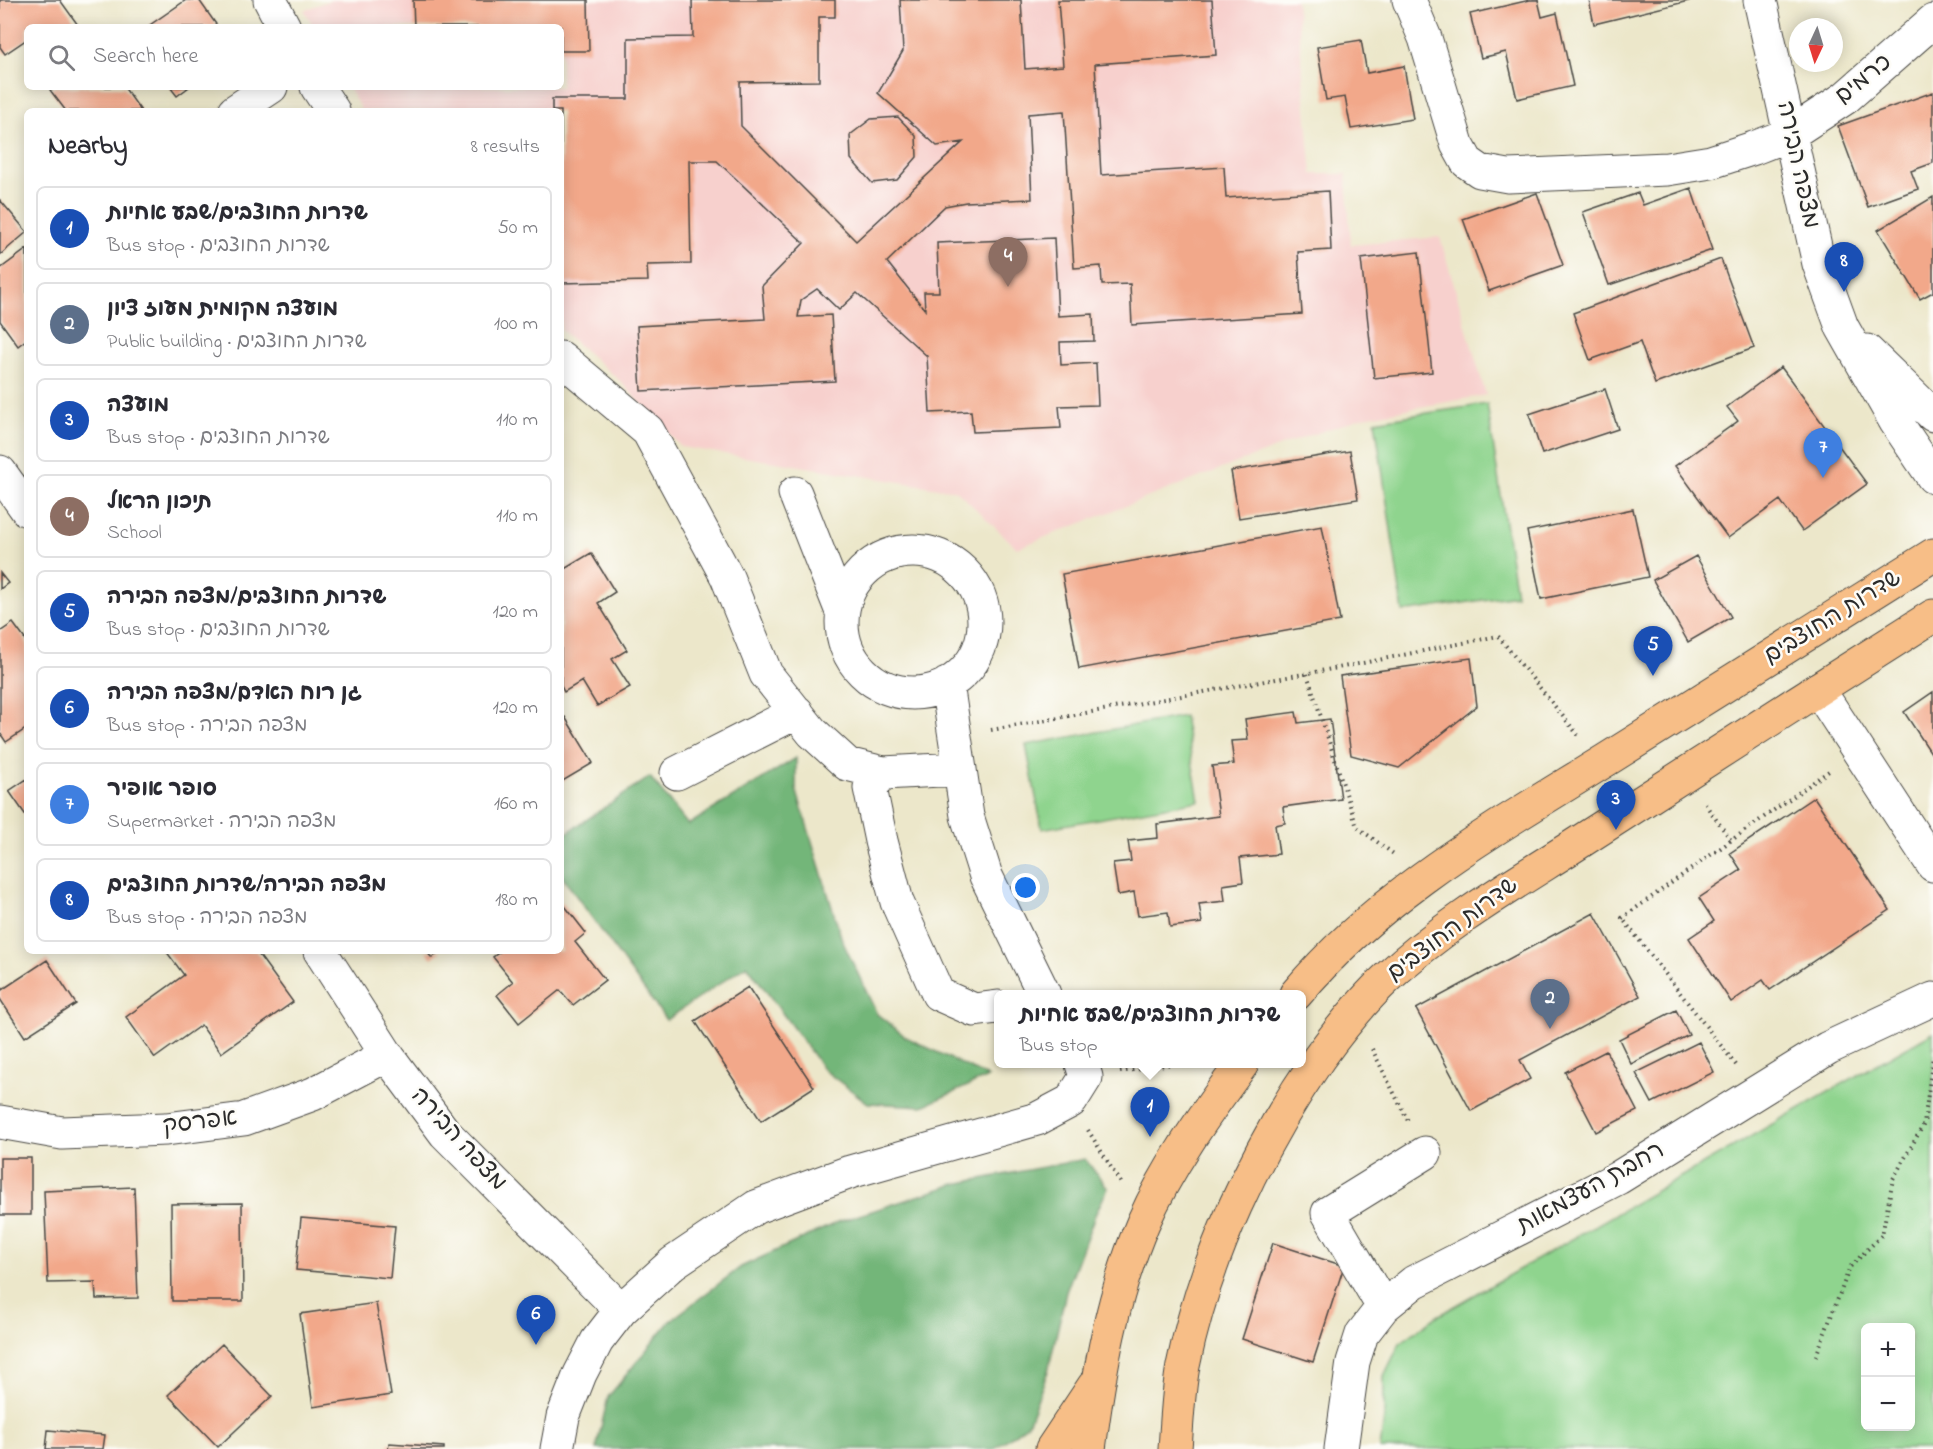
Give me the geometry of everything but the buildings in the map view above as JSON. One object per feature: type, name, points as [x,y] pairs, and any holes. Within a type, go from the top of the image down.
[{"type":"main road","name":"שדרות החוצבים","points":[[1300,990],[1348,938],[1376,912],[1425,876],[1933,555]]},
{"type":"main road","name":"שדרות החוצבים","points":[[1174,1449],[1182,1377],[1189,1344],[1208,1279],[1241,1194],[1283,1112],[1354,1013],[1387,977],[1440,934],[1684,774],[1933,616]]},
{"type":"main road","points":[[1089,1449],[1107,1334],[1125,1270],[1144,1221],[1190,1140],[1239,1068]]},
{"type":"main road","points":[[1052,1449],[1098,1380]]},
{"type":"street","points":[[270,0],[282,24]]},
{"type":"street","name":"כרמים","points":[[1408,0],[1425,38],[1457,144],[1467,162],[1480,171],[1508,176],[1666,169],[1711,162],[1790,134],[1845,98],[1933,21]]},
{"type":"street","name":"מצפה הבירה","points":[[1760,0],[1819,264],[1842,327],[1896,422],[1933,477]]},
{"type":"street","points":[[240,108],[266,90]]},
{"type":"street","points":[[319,90],[331,108]]},
{"type":"street","name":"מצפה הבירה","points":[[1842,327],[1933,415]]},
{"type":"street","points":[[564,361],[648,431],[727,578],[766,674],[812,732],[847,764],[883,773],[960,769]]},
{"type":"street","points":[[0,472],[24,506]]},
{"type":"street","points":[[795,493],[842,612]]},
{"type":"street","points":[[905,550],[930,552],[951,561],[969,578],[981,600],[984,624],[980,648],[966,669],[947,684],[923,692],[898,692],[868,678],[852,659],[842,636],[842,612],[849,588],[860,572],[881,558],[905,550]]},
{"type":"street","points":[[947,684],[967,816],[986,876],[1034,990]]},
{"type":"street","points":[[1818,689],[1933,864]]},
{"type":"street","points":[[676,773],[797,712]]},
{"type":"street","points":[[883,773],[870,788],[880,841],[897,902],[938,994],[974,1010],[994,1008]]},
{"type":"street","name":"מצפה הבירה","points":[[322,954],[387,1055],[445,1133],[621,1310]]},
{"type":"street","name":"רחבת העצמאות","points":[[1341,1449],[1353,1362],[1362,1334],[1383,1307],[1414,1282],[1618,1178],[1828,1048],[1933,999]]},
{"type":"street","name":"אפרסק","points":[[0,1122],[62,1133],[166,1129],[244,1119],[313,1094],[387,1055]]},
{"type":"street","points":[[557,1449],[563,1418],[579,1374],[597,1341],[621,1310],[673,1263],[756,1207],[850,1172],[1037,1119],[1080,1080]]},
{"type":"street","points":[[1383,1307],[1328,1213],[1425,1153]]},
{"type":"path","points":[[955,736],[1307,674],[1498,636],[1600,764]]},
{"type":"path","points":[[1307,674],[1357,826],[1425,876]]},
{"type":"path","points":[[1684,774],[1731,840]]},
{"type":"path","points":[[1757,1091],[1622,918],[1812,783]]},
{"type":"path","points":[[1354,1013],[1425,1153]]},
{"type":"path","points":[[1816,1356],[1850,1267],[1882,1235],[1893,1179],[1924,1124],[1933,1056]]},
{"type":"path","points":[[1144,1221],[1080,1080],[1149,1068]]},
{"type":"shaded area","points":[[331,0],[1296,0],[1312,174],[1346,174],[1351,245],[1440,237],[1486,395],[1364,417],[1291,442],[1017,548],[957,491],[681,447],[619,380],[564,333],[564,108],[360,108],[350,90],[564,90],[564,24],[312,24],[304,10]]},
{"type":"green space","points":[[1487,404],[1516,595],[1403,612],[1375,421]]},
{"type":"green space","points":[[1184,716],[1199,801],[1042,829],[1026,745]]},
{"type":"green space","points":[[796,758],[796,789],[842,940],[877,1014],[906,1037],[988,1077],[923,1106],[868,1103],[824,1070],[747,965],[666,1020],[564,879],[564,835],[650,777],[688,825]]},
{"type":"green space","points":[[1933,1032],[1933,1449],[1380,1449],[1384,1417],[1384,1376],[1400,1343],[1436,1317]]},
{"type":"green space","points":[[1085,1159],[1108,1188],[1095,1215],[1066,1292],[1048,1371],[1028,1424],[994,1449],[596,1449],[608,1397],[670,1321],[741,1267],[838,1222],[955,1184]]},
{"type":"place","name":"תיכון הראל","points":[[1008,287]]},
{"type":"place","name":"מצפה הבירה/שדרות החוצבים","points":[[1844,292]]},
{"type":"place","name":"סופר אופיר","points":[[1823,478]]},
{"type":"place","name":"שדרות החוצבים/מצפה הבירה","points":[[1653,676]]},
{"type":"place","name":"מועצה","points":[[1616,830]]},
{"type":"place","name":"מועצה מקומית מעוז ציון","points":[[1550,1029]]},
{"type":"place","name":"שדרות החוצבים/שבע אחיות","points":[[1150,1137]]},
{"type":"place","name":"גן רוח האדם/מצפה הבירה","points":[[536,1345]]}]
